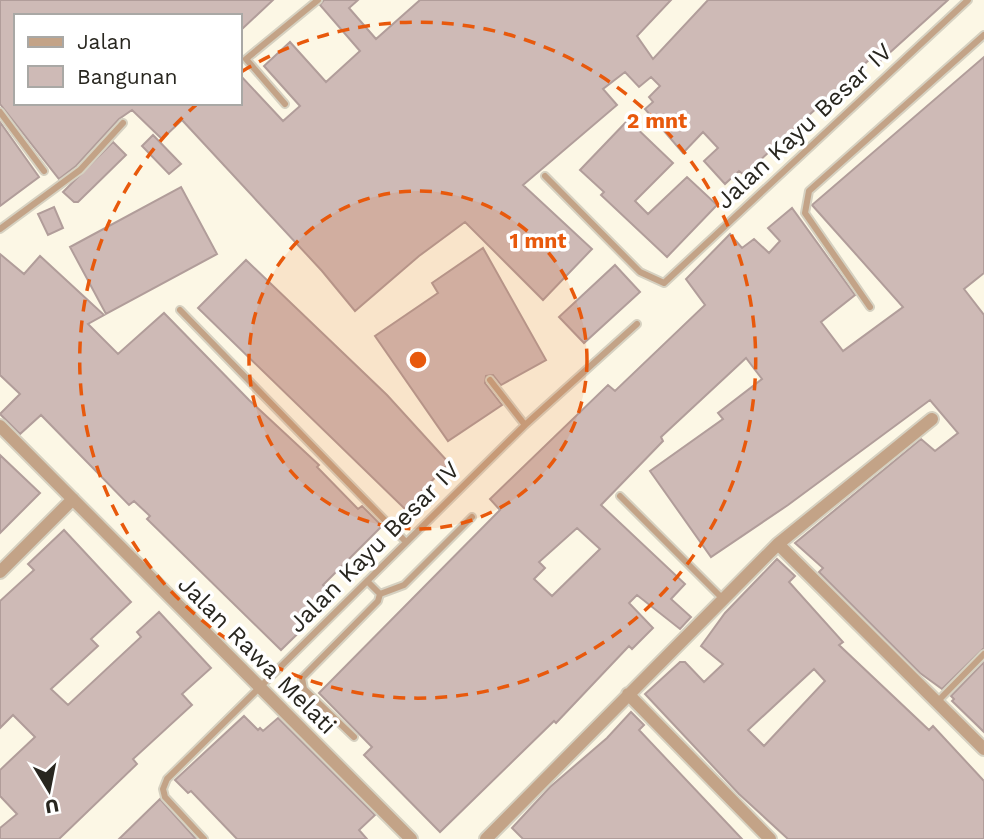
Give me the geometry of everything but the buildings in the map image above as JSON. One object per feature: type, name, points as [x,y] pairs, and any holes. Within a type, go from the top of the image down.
[{"type":"street","points":[[486,839],[722,598],[779,544],[932,419]]},
{"type":"street","name":"Jalan Rawa Melati","points":[[0,426],[411,839]]},
{"type":"street","points":[[0,572],[73,499]]},
{"type":"street","points":[[779,544],[984,749]]},
{"type":"street","points":[[628,694],[771,839]]},
{"type":"lane","points":[[285,104],[246,63],[246,59],[318,0]]},
{"type":"lane","name":"Jalan Kayu Besar IV","points":[[545,176],[640,272],[667,282],[968,0]]},
{"type":"lane","points":[[870,307],[805,213],[809,191],[984,35]]},
{"type":"lane","points":[[0,112],[44,170]]},
{"type":"lane","points":[[0,229],[80,170],[123,123]]},
{"type":"lane","points":[[180,310],[406,542]]},
{"type":"lane","name":"Jalan Kayu Besar IV","points":[[204,839],[165,797],[163,785],[525,425],[638,324]]},
{"type":"lane","points":[[490,380],[525,425]]},
{"type":"lane","points":[[620,496],[722,598]]},
{"type":"lane","points":[[354,737],[304,689],[302,678],[371,610],[380,594],[404,585],[471,517]]},
{"type":"lane","points":[[367,581],[380,594]]},
{"type":"lane","points":[[937,702],[984,654]]}]
